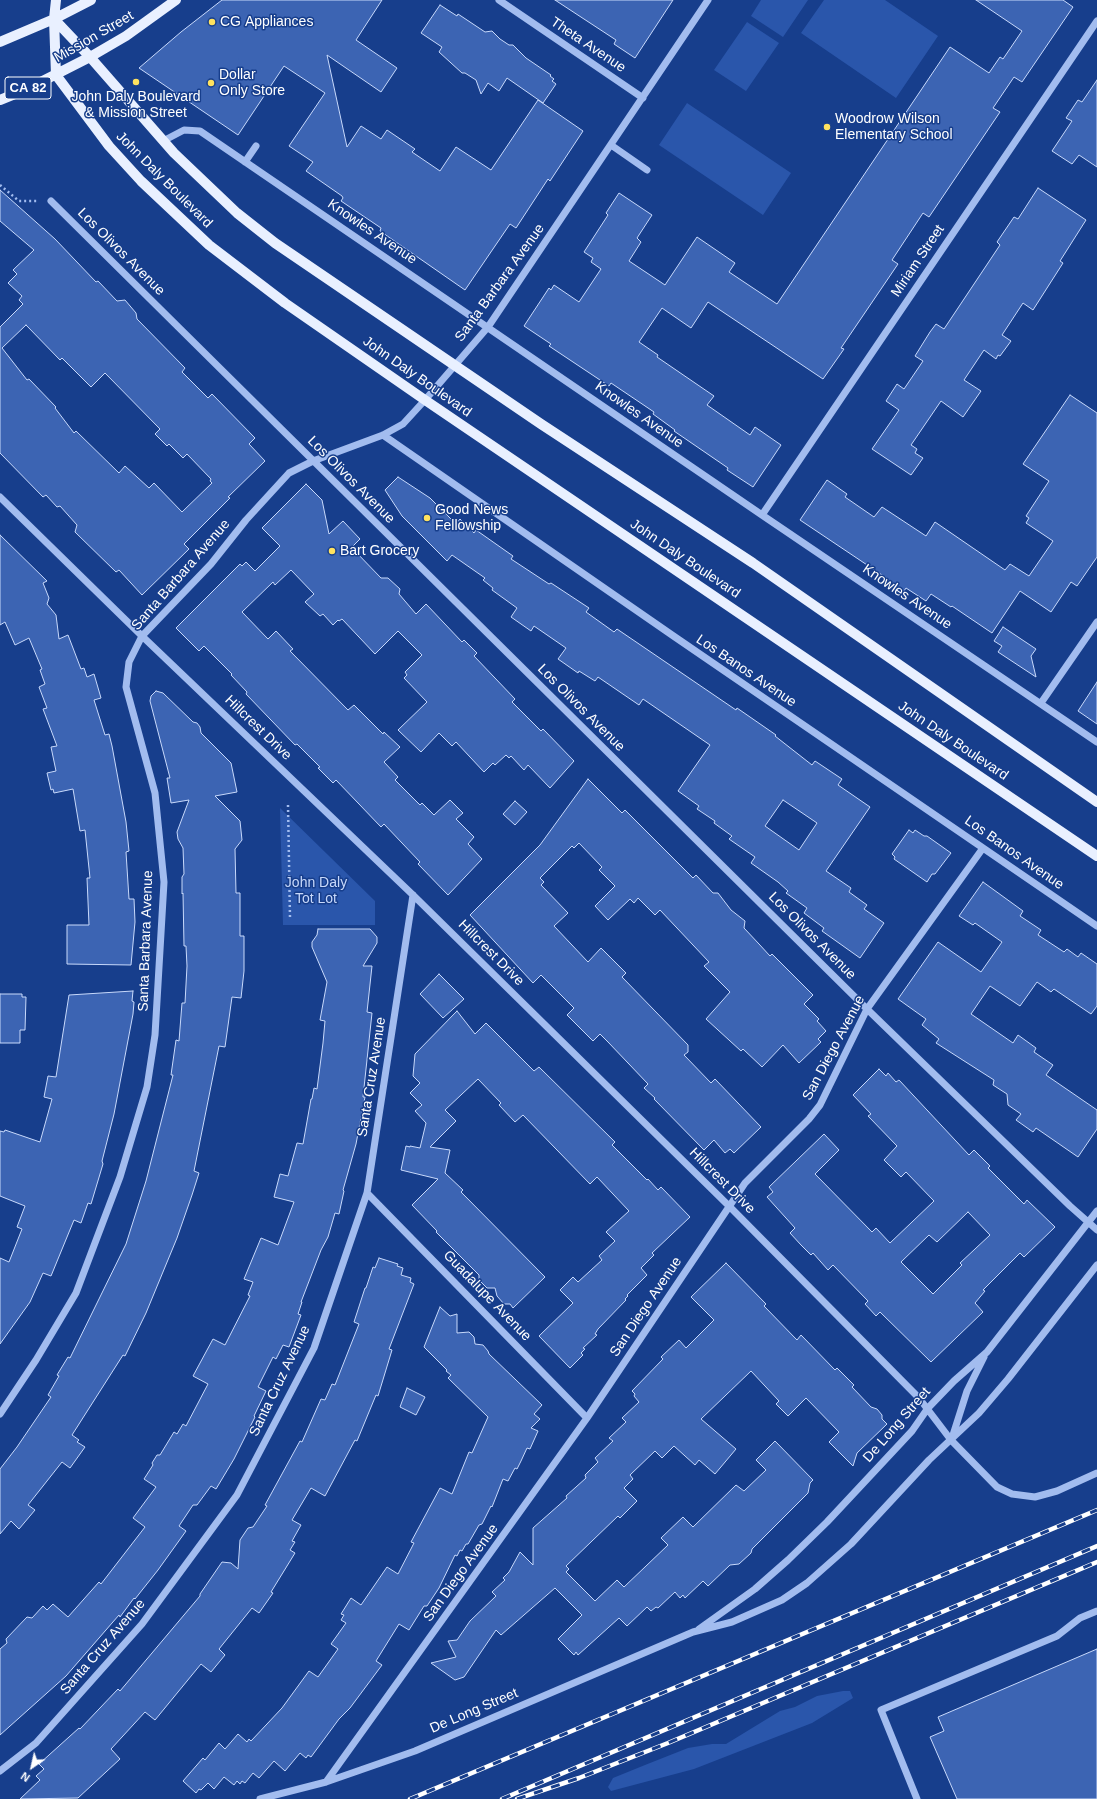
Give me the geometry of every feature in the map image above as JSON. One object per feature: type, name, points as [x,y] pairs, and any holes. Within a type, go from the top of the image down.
[{"type":"main road","points":[[56,0],[54,19],[56,75]]},
{"type":"main road","points":[[0,42],[54,19],[92,0]]},
{"type":"main road","name":"Mission Street","points":[[0,100],[90,58],[126,36],[176,0]]},
{"type":"main road","name":"John Daly Boulevard","points":[[54,19],[163,140],[237,212],[275,243],[541,424],[754,563],[1097,802]]},
{"type":"main road","name":"John Daly Boulevard","points":[[56,75],[109,146],[141,181],[209,245],[285,303],[425,400],[1097,856]]},
{"type":"street","name":"Theta Avenue","points":[[499,0],[643,98]]},
{"type":"street","name":"Santa Barbara Avenue","points":[[0,1414],[36,1360],[76,1293],[120,1177],[147,1087],[155,1035],[164,882],[155,793],[126,687],[129,662],[142,636],[211,564],[246,520],[289,473],[314,461],[382,435],[403,424],[425,400],[488,327],[708,0]]},
{"type":"street","name":"Miriam Street","points":[[762,515],[1097,21]]},
{"type":"street","name":"Knowles Avenue","points":[[163,140],[184,130],[200,131],[1097,742]]},
{"type":"street","points":[[611,145],[648,170]]},
{"type":"street","points":[[245,162],[256,146]]},
{"type":"street","name":"Los Olivos Avenue","points":[[51,201],[867,1009],[1097,1230]]},
{"type":"street","name":"Los Banos Avenue","points":[[382,435],[672,636],[1097,926]]},
{"type":"street","name":"Hillcrest Drive","points":[[0,497],[142,636],[413,895],[730,1207],[928,1408],[951,1440],[997,1487],[1012,1494],[1035,1497],[1057,1491],[1097,1473]]},
{"type":"street","points":[[1041,703],[1097,622]]},
{"type":"street","name":"San Diego Avenue","points":[[326,1782],[587,1418],[745,1184],[809,1119],[820,1105],[867,1009],[983,848]]},
{"type":"street","name":"Santa Cruz Avenue","points":[[0,1771],[36,1742],[142,1624],[236,1495],[314,1348],[367,1193],[413,895]]},
{"type":"street","name":"Guadalupe Avenue","points":[[367,1193],[587,1418]]},
{"type":"street","name":"De Long Street","points":[[693,1632],[755,1589],[788,1560],[912,1431],[928,1408],[954,1381],[986,1352],[1097,1211]]},
{"type":"street","name":"De Long Street","points":[[260,1799],[326,1782],[415,1751],[693,1632],[732,1622],[782,1600],[807,1583],[851,1544],[929,1460],[979,1413],[1008,1379],[1097,1265]]},
{"type":"street","points":[[951,1440],[967,1390],[986,1352]]},
{"type":"street","points":[[918,1799],[881,1710],[1057,1636],[1080,1618],[1097,1611]]},
{"type":"path","points":[[0,185],[19,201],[51,201]]},
{"type":"path","points":[[288,805],[290,918]]},
{"type":"green space","points":[[761,0],[808,0],[783,37],[751,16]]},
{"type":"green space","points":[[824,0],[885,0],[938,36],[896,98],[801,33]]},
{"type":"green space","points":[[747,22],[779,43],[746,91],[714,70]]},
{"type":"green space","points":[[687,103],[791,173],[763,215],[659,145]]},
{"type":"green space","name":"John Daly Tot Lot","points":[[280,808],[375,901],[375,925],[283,925]]},
{"type":"green space","points":[[850,1691],[853,1698],[812,1723],[694,1769],[611,1791],[608,1787],[613,1778],[688,1748],[712,1744],[726,1744],[780,1711],[795,1707],[817,1696]]},
{"type":"building","points":[[222,0],[382,0],[356,40],[397,68],[381,92],[327,55],[347,147],[361,126],[381,139],[387,130],[415,149],[412,152],[440,171],[456,147],[491,170],[538,100],[583,131],[550,181],[548,179],[516,228],[510,224],[465,290],[380,231],[381,228],[341,201],[343,198],[342,196],[306,171],[313,162],[289,146],[325,93],[284,66],[238,135],[139,68],[181,32]]},
{"type":"building","points":[[555,0],[673,0],[635,58],[614,44],[616,40]]},
{"type":"building","points":[[976,0],[1063,0],[1073,7],[1022,82],[1014,77],[993,108],[1000,112],[929,217],[923,213],[892,260],[898,264],[841,348],[844,349],[823,379],[708,302],[691,328],[662,308],[639,342],[658,355],[657,357],[714,396],[707,405],[750,435],[755,427],[781,445],[753,487],[674,431],[675,430],[653,414],[654,412],[611,383],[609,386],[549,346],[551,344],[524,326],[549,288],[551,290],[554,285],[579,302],[601,269],[591,262],[593,258],[584,252],[608,215],[606,213],[619,193],[652,215],[637,238],[641,242],[629,261],[665,285],[697,237],[735,263],[729,272],[777,304],[950,47],[989,73],[1000,57],[1003,59],[1022,31]]},
{"type":"building","points":[[440,5],[457,16],[458,14],[485,32],[492,31],[500,39],[509,45],[513,45],[526,58],[551,75],[550,76],[554,79],[552,81],[556,84],[543,103],[507,78],[499,91],[488,83],[481,94],[476,80],[465,73],[462,73],[439,52],[442,47],[421,33]]},
{"type":"building","points":[[1097,80],[1097,167],[1079,155],[1072,164],[1052,151],[1072,121],[1066,118],[1078,100],[1082,102]]},
{"type":"building","points":[[1038,188],[1086,220],[1060,261],[1063,263],[1033,310],[1023,303],[1002,335],[1011,341],[1000,356],[998,355],[996,359],[984,350],[964,380],[981,391],[963,417],[941,401],[911,445],[917,449],[915,453],[923,458],[911,475],[872,449],[899,410],[886,401],[897,384],[904,389],[923,361],[915,356],[930,332],[936,324],[944,329],[1000,245],[997,242],[1014,217],[1018,219]]},
{"type":"building","points":[[0,190],[55,239],[96,282],[98,281],[117,301],[125,300],[136,313],[137,319],[185,368],[182,372],[208,398],[212,394],[255,438],[249,444],[265,461],[228,497],[230,498],[184,544],[189,549],[142,595],[119,570],[116,572],[75,532],[77,525],[60,506],[57,507],[46,495],[43,497],[0,453],[0,327],[23,304],[19,300],[22,296],[8,283],[17,274],[13,270],[34,250],[0,221]],"holes":[[[26,325],[60,360],[62,358],[91,387],[105,373],[160,429],[155,434],[167,446],[169,444],[183,458],[187,454],[211,479],[210,481],[212,483],[182,512],[154,483],[149,488],[125,466],[119,473],[76,431],[74,433],[55,408],[56,407],[29,379],[27,380],[2,348]]]},
{"type":"building","points":[[1070,395],[1097,413],[1097,557],[1077,586],[1071,582],[1051,612],[1020,591],[992,633],[952,606],[951,607],[931,594],[926,601],[906,588],[904,591],[800,520],[827,480],[847,494],[845,497],[874,517],[882,507],[926,536],[935,522],[1005,570],[1010,564],[1029,576],[1053,541],[1026,523],[1029,518],[1026,516],[1049,481],[1023,464]]},
{"type":"building","points":[[398,477],[430,498],[456,524],[460,519],[474,533],[476,530],[513,556],[511,559],[589,608],[586,612],[614,632],[617,629],[736,710],[737,708],[776,735],[775,736],[812,765],[815,761],[842,779],[838,785],[870,807],[826,871],[851,888],[849,892],[867,905],[864,909],[884,923],[860,958],[822,931],[824,928],[804,913],[807,908],[786,893],[788,891],[778,882],[751,863],[755,857],[729,839],[732,836],[714,823],[715,821],[697,809],[699,806],[678,791],[710,745],[643,699],[639,705],[598,677],[595,681],[579,671],[578,673],[558,659],[566,648],[534,626],[531,631],[511,617],[517,608],[492,590],[493,588],[483,580],[485,578],[452,555],[447,561],[402,516],[385,490]],"holes":[[[783,800],[817,823],[799,850],[765,826]]]},
{"type":"building","points":[[306,484],[322,500],[329,534],[343,521],[360,539],[353,546],[355,549],[354,550],[381,578],[388,578],[400,589],[399,594],[416,614],[426,604],[462,642],[464,640],[477,653],[474,656],[515,699],[512,702],[541,731],[543,729],[574,761],[550,788],[528,765],[524,770],[511,756],[509,758],[506,755],[495,765],[493,763],[484,772],[456,742],[452,746],[439,733],[421,752],[398,730],[427,702],[404,678],[407,675],[405,672],[422,655],[398,631],[375,654],[342,619],[339,621],[338,620],[333,625],[323,614],[320,616],[305,602],[314,594],[291,570],[275,585],[273,582],[242,612],[268,639],[276,631],[293,649],[290,651],[348,710],[354,705],[383,734],[384,732],[400,747],[384,762],[398,777],[395,780],[420,805],[422,803],[434,815],[450,800],[463,813],[456,819],[474,837],[468,844],[482,859],[448,895],[418,864],[420,862],[384,824],[381,827],[336,780],[333,783],[318,768],[320,767],[297,744],[295,745],[246,694],[247,692],[231,675],[232,674],[204,646],[199,651],[176,628],[240,564],[242,566],[246,562],[255,571],[280,546],[262,528]]},
{"type":"building","points":[[0,535],[47,581],[43,583],[49,598],[47,604],[56,615],[59,639],[68,635],[81,669],[84,668],[87,677],[94,674],[101,698],[94,700],[105,735],[109,734],[126,822],[129,851],[126,852],[129,899],[134,899],[135,922],[131,965],[67,964],[67,925],[89,925],[87,878],[90,878],[85,830],[80,831],[73,789],[54,793],[53,789],[51,790],[47,773],[56,771],[51,747],[57,746],[43,709],[47,708],[39,687],[45,684],[40,670],[42,669],[29,638],[15,645],[5,622],[0,625]]},
{"type":"building","points":[[1003,627],[1036,649],[1031,656],[1036,677],[998,652],[1002,646],[994,641]]},
{"type":"building","points":[[1097,682],[1097,724],[1078,711]]},
{"type":"building","points":[[156,691],[163,693],[193,722],[197,723],[200,727],[201,733],[231,763],[237,792],[215,796],[240,821],[242,840],[235,849],[236,893],[240,893],[240,936],[244,936],[244,971],[241,998],[232,997],[225,1047],[219,1046],[194,1171],[199,1173],[177,1238],[146,1313],[125,1356],[123,1355],[72,1435],[79,1440],[77,1442],[85,1447],[70,1468],[62,1462],[28,1505],[35,1510],[19,1529],[11,1521],[0,1534],[0,1469],[51,1397],[48,1395],[59,1376],[57,1375],[68,1357],[70,1358],[126,1244],[146,1181],[173,1075],[171,1075],[176,1040],[179,1041],[182,1003],[185,1003],[187,966],[186,946],[184,946],[183,893],[182,894],[182,877],[184,874],[183,848],[178,839],[177,832],[189,800],[171,803],[167,778],[170,778],[150,701],[151,696]]},
{"type":"building","points":[[588,779],[622,813],[625,810],[693,878],[696,875],[713,893],[718,893],[731,910],[745,921],[744,928],[770,956],[772,954],[813,995],[804,1004],[819,1019],[817,1021],[826,1031],[818,1039],[821,1042],[799,1063],[783,1045],[762,1067],[743,1049],[741,1051],[706,1019],[730,992],[704,966],[709,962],[660,910],[655,915],[638,898],[634,903],[630,899],[608,920],[595,906],[615,886],[599,870],[602,867],[579,843],[574,848],[572,846],[540,878],[544,882],[541,885],[568,913],[554,926],[588,962],[601,948],[626,973],[622,977],[688,1045],[688,1052],[684,1055],[711,1083],[715,1079],[761,1127],[734,1153],[730,1149],[725,1153],[714,1140],[704,1150],[644,1088],[648,1084],[608,1042],[600,1034],[593,1041],[567,1015],[574,1008],[541,975],[533,983],[470,915],[540,845]]},
{"type":"building","points":[[515,801],[527,812],[515,825],[503,814]]},
{"type":"building","points":[[909,830],[913,833],[915,830],[924,836],[927,836],[951,853],[935,874],[932,874],[927,882],[894,859],[895,857],[892,854]]},
{"type":"building","points":[[983,882],[1023,911],[1020,916],[1041,930],[1038,935],[1064,952],[1067,949],[1078,957],[1081,953],[1097,964],[1097,1006],[1091,1014],[1054,989],[1051,992],[1037,982],[1020,1006],[990,986],[971,1014],[1013,1043],[1018,1035],[1036,1048],[1034,1052],[1053,1065],[1046,1075],[1097,1110],[1097,1129],[1078,1157],[1036,1128],[1033,1132],[1016,1120],[1021,1114],[1008,1105],[1007,1094],[993,1085],[994,1080],[936,1043],[939,1039],[922,1025],[926,1019],[898,999],[938,942],[981,972],[1002,942],[975,923],[973,925],[959,916]]},
{"type":"building","points":[[318,929],[370,929],[377,937],[377,943],[363,966],[372,966],[367,1012],[372,1013],[363,1097],[365,1097],[356,1144],[343,1190],[339,1214],[335,1213],[328,1237],[321,1250],[301,1302],[298,1314],[301,1315],[289,1347],[283,1345],[276,1359],[273,1357],[258,1387],[266,1391],[234,1459],[216,1489],[211,1486],[197,1505],[193,1505],[179,1526],[186,1531],[158,1570],[120,1617],[119,1615],[66,1676],[0,1735],[0,1649],[7,1643],[6,1639],[27,1617],[32,1618],[43,1606],[47,1610],[53,1604],[68,1617],[99,1582],[101,1584],[145,1527],[133,1518],[156,1487],[144,1479],[153,1465],[152,1463],[157,1455],[160,1455],[174,1432],[177,1434],[183,1424],[186,1426],[208,1384],[193,1376],[213,1339],[225,1345],[250,1296],[248,1295],[253,1282],[244,1279],[261,1238],[278,1245],[294,1202],[274,1197],[280,1174],[288,1176],[297,1143],[303,1144],[311,1099],[314,1088],[317,1089],[323,1043],[325,1021],[320,1020],[327,982],[312,947],[312,942],[317,935]]},
{"type":"building","points":[[439,974],[464,999],[443,1018],[420,994]]},
{"type":"building","points":[[133,991],[133,1014],[114,1114],[102,1161],[103,1164],[91,1204],[88,1203],[81,1223],[74,1220],[51,1276],[43,1273],[30,1302],[0,1344],[0,1258],[9,1262],[22,1229],[17,1227],[25,1206],[0,1196],[0,1131],[4,1132],[5,1130],[40,1142],[52,1099],[44,1097],[48,1076],[56,1077],[69,995]]},
{"type":"building","points":[[0,994],[22,994],[22,997],[26,997],[25,1030],[20,1030],[20,1043],[0,1043]]},
{"type":"building","points":[[457,1011],[475,1034],[486,1023],[534,1071],[539,1067],[615,1142],[612,1145],[647,1180],[648,1179],[658,1190],[661,1187],[690,1217],[652,1253],[654,1255],[641,1268],[647,1275],[627,1295],[626,1300],[598,1329],[595,1334],[597,1335],[583,1348],[585,1349],[581,1353],[583,1355],[570,1368],[539,1336],[573,1303],[560,1290],[573,1277],[578,1282],[602,1260],[599,1256],[615,1241],[606,1232],[629,1211],[597,1177],[590,1184],[523,1115],[515,1122],[499,1105],[501,1103],[478,1079],[445,1110],[456,1121],[430,1147],[450,1150],[445,1173],[463,1190],[461,1192],[545,1277],[513,1308],[510,1304],[504,1304],[497,1296],[495,1288],[487,1288],[479,1280],[479,1275],[436,1232],[437,1231],[412,1205],[438,1179],[401,1170],[406,1146],[420,1148],[426,1123],[415,1111],[422,1105],[410,1093],[420,1083],[413,1076],[415,1054]]},
{"type":"building","points":[[879,1069],[886,1076],[888,1073],[896,1082],[899,1080],[969,1155],[974,1150],[990,1166],[988,1168],[1024,1204],[1027,1200],[1055,1227],[1024,1257],[1020,1253],[983,1290],[985,1291],[975,1303],[983,1312],[931,1362],[880,1312],[876,1316],[865,1304],[868,1301],[833,1265],[828,1270],[813,1253],[811,1255],[801,1245],[790,1233],[795,1228],[767,1197],[773,1192],[769,1187],[824,1134],[839,1150],[815,1174],[872,1232],[876,1228],[890,1243],[934,1201],[906,1172],[901,1177],[884,1160],[897,1146],[868,1116],[871,1114],[853,1095]],"holes":[[[968,1212],[990,1235],[960,1263],[962,1265],[933,1294],[901,1262],[929,1235],[937,1242]]]},
{"type":"building","points":[[379,1258],[398,1264],[397,1266],[403,1268],[401,1275],[411,1278],[410,1282],[414,1284],[389,1349],[392,1350],[378,1396],[376,1395],[357,1441],[355,1440],[325,1496],[311,1488],[292,1520],[301,1525],[292,1541],[295,1542],[290,1550],[295,1553],[271,1592],[273,1593],[259,1613],[252,1608],[219,1649],[225,1655],[211,1672],[201,1664],[155,1720],[145,1712],[111,1749],[120,1759],[78,1798],[20,1799],[40,1780],[36,1776],[44,1769],[39,1764],[79,1728],[80,1729],[118,1689],[120,1691],[200,1596],[222,1562],[231,1563],[238,1569],[240,1540],[248,1528],[253,1527],[267,1506],[265,1505],[300,1441],[302,1442],[321,1399],[325,1400],[332,1384],[335,1385],[359,1324],[354,1322],[365,1288],[373,1267],[375,1268]]},
{"type":"building","points":[[726,1263],[766,1304],[764,1306],[797,1340],[801,1335],[835,1370],[837,1368],[854,1385],[852,1387],[871,1407],[877,1409],[882,1415],[882,1419],[887,1424],[857,1453],[853,1466],[829,1442],[839,1432],[806,1398],[788,1416],[776,1404],[779,1401],[751,1371],[701,1419],[736,1449],[715,1474],[699,1460],[695,1465],[674,1446],[662,1458],[655,1451],[630,1475],[633,1479],[624,1488],[637,1501],[620,1518],[618,1516],[566,1566],[569,1569],[566,1572],[595,1601],[617,1580],[624,1587],[668,1545],[661,1538],[683,1517],[693,1527],[736,1485],[744,1491],[766,1470],[756,1460],[775,1441],[813,1480],[810,1483],[808,1493],[752,1549],[751,1553],[739,1564],[730,1565],[708,1586],[703,1581],[685,1598],[683,1595],[680,1598],[675,1592],[658,1608],[656,1607],[651,1611],[647,1607],[627,1626],[619,1618],[578,1655],[576,1652],[574,1655],[558,1639],[582,1615],[555,1588],[501,1635],[496,1630],[464,1677],[455,1680],[431,1663],[456,1657],[448,1641],[457,1640],[470,1621],[496,1596],[492,1592],[505,1580],[503,1578],[509,1572],[520,1552],[533,1565],[533,1528],[567,1498],[566,1496],[586,1478],[585,1475],[598,1462],[595,1458],[613,1441],[609,1438],[626,1422],[622,1418],[639,1402],[632,1391],[663,1359],[661,1357],[679,1340],[686,1348],[714,1320],[691,1297]]},
{"type":"building","points":[[440,1307],[450,1316],[457,1314],[457,1333],[469,1332],[474,1337],[475,1344],[483,1345],[489,1354],[542,1405],[534,1414],[540,1419],[531,1428],[538,1431],[530,1449],[527,1448],[517,1469],[515,1468],[508,1481],[503,1479],[492,1507],[491,1506],[482,1524],[479,1525],[462,1551],[460,1550],[457,1556],[455,1555],[439,1588],[427,1606],[424,1606],[409,1630],[399,1624],[376,1661],[382,1665],[311,1757],[308,1755],[306,1758],[300,1753],[285,1771],[274,1761],[259,1778],[253,1773],[245,1783],[242,1781],[240,1784],[237,1781],[234,1785],[224,1777],[214,1789],[208,1783],[196,1793],[183,1781],[203,1758],[205,1760],[219,1743],[225,1749],[238,1734],[247,1742],[249,1739],[251,1741],[282,1708],[309,1671],[318,1677],[338,1649],[331,1644],[346,1623],[341,1620],[344,1615],[341,1614],[351,1598],[361,1605],[387,1567],[398,1574],[414,1543],[411,1542],[440,1488],[452,1494],[469,1452],[472,1453],[488,1417],[448,1378],[451,1375],[424,1347]]},
{"type":"building","points":[[407,1388],[425,1397],[416,1415],[400,1407]]},
{"type":"building","points":[[1097,1649],[1097,1799],[957,1799],[930,1737],[944,1731],[938,1717]]},
{"type":"railway","points":[[410,1799],[1097,1510]]},
{"type":"railway","points":[[502,1799],[1097,1546]]},
{"type":"railway","points":[[517,1799],[579,1778],[668,1743],[1097,1562]]},
{"type":"place","name":"CG Appliances","points":[[212,22]]},
{"type":"place","name":"John Daly Boulevard & Mission Street","points":[[136,82]]},
{"type":"place","name":"Dollar Only Store","points":[[211,83]]},
{"type":"place","name":"Woodrow Wilson Elementary School","points":[[827,127]]},
{"type":"place","name":"Good News Fellowship","points":[[427,518]]},
{"type":"place","name":"Bart Grocery","points":[[332,551]]}]
